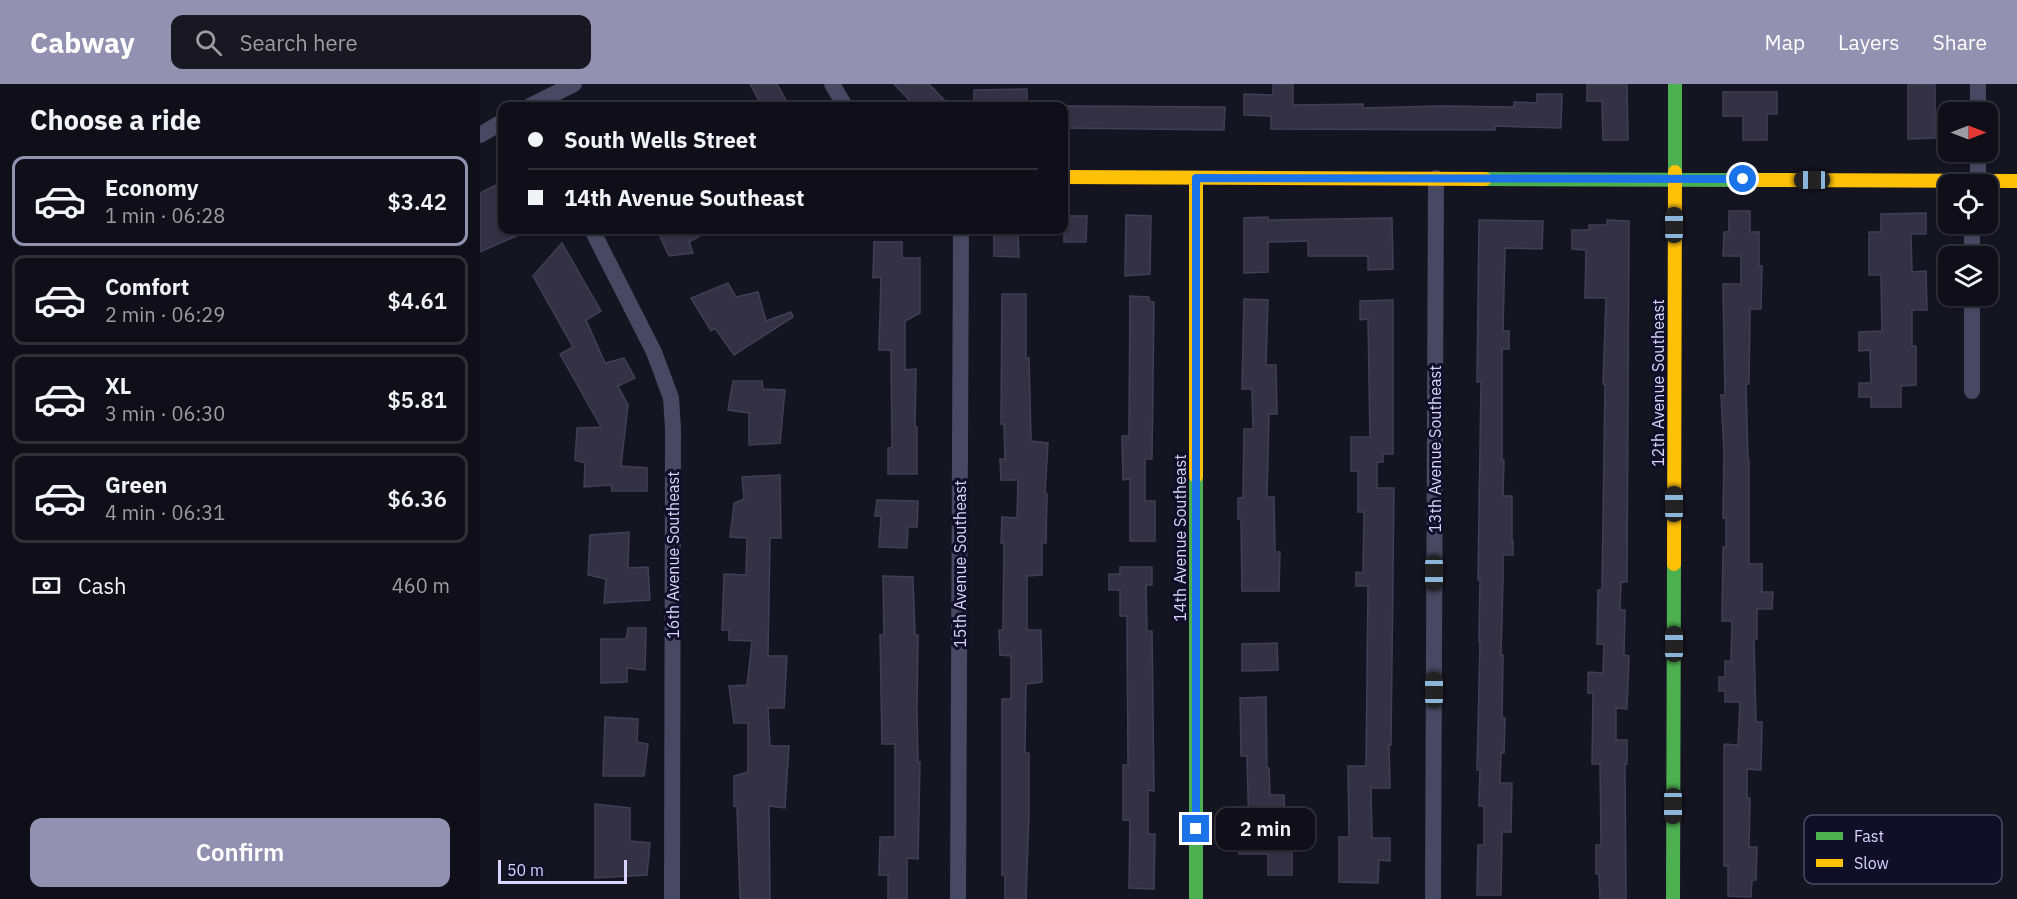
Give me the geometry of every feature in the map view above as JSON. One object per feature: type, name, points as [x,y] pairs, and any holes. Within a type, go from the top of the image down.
[{"type":"street","points":[[538,102],[573,84]]},
{"type":"street","points":[[832,84],[843,102]]},
{"type":"street","name":"12th Avenue Southeast","points":[[1673,899],[1675,84]]},
{"type":"street","points":[[1978,84],[1978,102]]},
{"type":"street","points":[[480,135],[498,124]]},
{"type":"street","points":[[1068,177],[1938,182]]},
{"type":"street","name":"14th Avenue Southeast","points":[[1196,178],[1196,899]]},
{"type":"street","name":"13th Avenue Southeast","points":[[1432,899],[1436,178]]},
{"type":"street","points":[[1998,181],[2017,181]]},
{"type":"street","name":"16th Avenue Southeast","points":[[594,234],[654,352],[671,398],[673,429],[672,899]]},
{"type":"street","name":"15th Avenue Southeast","points":[[958,899],[961,234]]},
{"type":"street","points":[[1972,306],[1972,391]]},
{"type":"building","points":[[750,84],[777,84],[787,102],[760,102]]},
{"type":"building","points":[[894,84],[929,84],[946,102],[911,102]]},
{"type":"building","points":[[1273,84],[1293,84],[1293,105],[1363,104],[1363,108],[1514,107],[1514,102],[1537,103],[1537,94],[1562,94],[1561,128],[1495,126],[1495,130],[1271,129],[1271,116],[1244,115],[1244,94],[1273,95]]},
{"type":"building","points":[[1587,84],[1627,84],[1628,140],[1603,140],[1602,101],[1587,101]]},
{"type":"building","points":[[1908,84],[1935,84],[1935,138],[1908,139]]},
{"type":"building","points":[[1027,89],[1027,102],[974,102],[974,90]]},
{"type":"building","points":[[1723,92],[1777,92],[1777,114],[1767,114],[1767,140],[1743,140],[1743,116],[1723,116]]},
{"type":"building","points":[[1068,106],[1225,107],[1224,130],[1068,128]]},
{"type":"building","points":[[498,184],[498,234],[521,234],[480,252],[480,193]]},
{"type":"building","points":[[1729,211],[1750,211],[1750,232],[1759,232],[1759,266],[1762,266],[1761,309],[1750,309],[1749,384],[1746,384],[1749,564],[1762,564],[1762,592],[1773,592],[1772,609],[1757,609],[1757,639],[1754,639],[1756,722],[1762,722],[1761,770],[1747,769],[1747,798],[1750,798],[1749,847],[1757,847],[1756,880],[1752,880],[1751,897],[1728,896],[1728,866],[1724,866],[1724,744],[1738,745],[1740,702],[1725,702],[1725,691],[1719,691],[1719,677],[1725,677],[1725,661],[1731,661],[1732,621],[1722,621],[1723,547],[1726,547],[1726,518],[1723,518],[1724,452],[1721,395],[1725,395],[1723,284],[1741,284],[1741,256],[1723,256],[1724,232],[1729,232]]},
{"type":"building","points":[[1926,213],[1926,234],[1911,234],[1912,272],[1926,271],[1927,310],[1912,310],[1912,346],[1916,346],[1916,385],[1901,386],[1901,407],[1871,407],[1871,397],[1859,397],[1859,383],[1871,383],[1870,350],[1859,351],[1859,332],[1882,331],[1881,275],[1869,275],[1869,232],[1881,232],[1881,214]]},
{"type":"building","points":[[1126,215],[1151,216],[1150,274],[1125,276]]},
{"type":"building","points":[[1068,216],[1087,216],[1086,242],[1064,242],[1064,234],[1068,234]]},
{"type":"building","points":[[1268,217],[1268,220],[1392,218],[1393,269],[1368,270],[1368,256],[1308,256],[1308,241],[1268,242],[1268,272],[1244,273],[1244,218]]},
{"type":"building","points":[[1479,220],[1543,221],[1542,249],[1505,248],[1503,331],[1509,331],[1509,349],[1502,349],[1502,460],[1504,460],[1503,496],[1512,496],[1513,555],[1503,555],[1501,655],[1503,655],[1502,718],[1505,718],[1500,783],[1512,783],[1511,832],[1502,832],[1501,895],[1477,895],[1478,845],[1484,845],[1484,806],[1479,806],[1480,770],[1477,770],[1481,382],[1477,382]]},
{"type":"building","points":[[1607,220],[1629,221],[1627,582],[1621,582],[1620,610],[1625,610],[1624,655],[1629,656],[1627,709],[1616,708],[1616,740],[1627,740],[1627,764],[1625,764],[1626,899],[1600,899],[1599,874],[1596,874],[1596,845],[1601,845],[1600,764],[1592,764],[1593,693],[1588,693],[1588,672],[1603,673],[1604,644],[1597,644],[1598,590],[1602,590],[1605,384],[1603,384],[1606,298],[1585,298],[1586,250],[1572,249],[1572,230],[1589,230],[1589,225],[1607,225]]},
{"type":"building","points":[[659,234],[703,234],[689,242],[693,253],[669,256]]},
{"type":"building","points":[[994,234],[1018,234],[1019,257],[994,256]]},
{"type":"building","points":[[874,242],[902,242],[902,258],[920,258],[920,313],[905,321],[905,370],[916,369],[917,474],[888,474],[888,448],[892,448],[891,350],[879,350],[881,277],[873,278]]},
{"type":"building","points":[[562,243],[601,311],[586,320],[605,363],[624,358],[635,378],[618,386],[628,405],[621,466],[647,468],[647,491],[612,491],[611,485],[584,487],[585,463],[575,460],[577,428],[601,427],[560,354],[573,347],[533,276]]},
{"type":"building","points":[[728,283],[736,297],[758,292],[766,321],[791,312],[793,317],[734,355],[715,328],[711,331],[691,298]]},
{"type":"building","points":[[1002,294],[1026,294],[1026,358],[1029,358],[1031,441],[1048,443],[1045,493],[1047,494],[1046,543],[1042,543],[1042,575],[1027,576],[1027,630],[1041,630],[1042,682],[1026,684],[1025,753],[1029,753],[1029,814],[1026,899],[1005,899],[1005,875],[1002,875],[1002,699],[1011,699],[1011,656],[1000,655],[999,630],[1003,630],[1002,517],[1017,518],[1018,480],[1001,480],[1000,459],[1005,459],[1004,424],[1001,424]]},
{"type":"building","points":[[1130,296],[1149,297],[1149,301],[1154,302],[1152,459],[1145,459],[1145,501],[1155,501],[1155,541],[1130,541],[1130,479],[1123,480],[1122,436],[1129,436]]},
{"type":"building","points":[[1244,299],[1268,300],[1266,365],[1276,365],[1277,414],[1269,414],[1267,497],[1274,497],[1275,552],[1280,552],[1279,591],[1242,591],[1241,519],[1238,519],[1238,498],[1243,498],[1244,429],[1253,429],[1252,389],[1242,389]]},
{"type":"building","points":[[1393,300],[1393,454],[1383,454],[1383,462],[1377,462],[1377,488],[1394,488],[1390,788],[1371,788],[1372,838],[1390,838],[1390,861],[1379,860],[1378,883],[1339,882],[1339,837],[1349,837],[1348,766],[1366,766],[1368,586],[1356,586],[1356,572],[1363,573],[1364,512],[1358,512],[1358,471],[1351,471],[1351,437],[1370,437],[1368,319],[1360,320],[1360,301]]},
{"type":"building","points":[[733,381],[762,381],[763,389],[785,390],[780,443],[749,445],[749,413],[728,410]]},
{"type":"building","points":[[780,475],[781,538],[770,538],[768,656],[787,656],[784,708],[768,708],[770,746],[789,746],[785,808],[769,806],[770,899],[740,899],[734,776],[748,772],[748,723],[734,723],[729,686],[747,685],[752,641],[729,640],[729,630],[722,630],[724,574],[746,575],[747,538],[730,537],[734,503],[744,499],[742,477]]},
{"type":"building","points":[[877,500],[918,501],[917,527],[908,527],[907,548],[879,547],[881,516],[875,516]]},
{"type":"building","points":[[629,532],[628,568],[648,567],[650,600],[604,603],[606,579],[588,575],[590,535]]},
{"type":"building","points":[[1120,567],[1152,567],[1152,585],[1146,585],[1147,631],[1152,631],[1154,791],[1148,790],[1148,834],[1155,834],[1154,889],[1129,888],[1130,820],[1123,820],[1123,765],[1128,765],[1127,616],[1120,616],[1120,590],[1109,590],[1109,574],[1120,574]]},
{"type":"building","points":[[883,576],[913,577],[915,635],[918,635],[917,711],[918,762],[920,762],[918,859],[907,858],[907,899],[888,899],[888,875],[879,875],[880,837],[895,837],[895,744],[882,744],[880,635],[884,635]]},
{"type":"building","points":[[628,628],[646,628],[645,670],[627,668],[627,682],[601,683],[601,639],[626,639]]},
{"type":"building","points":[[1277,643],[1278,670],[1242,671],[1242,644]]},
{"type":"building","points":[[1266,697],[1267,768],[1269,768],[1270,795],[1284,795],[1285,834],[1292,834],[1292,875],[1268,875],[1268,854],[1239,854],[1240,833],[1249,833],[1247,756],[1241,756],[1240,698]]},
{"type":"building","points":[[605,717],[638,719],[637,742],[648,744],[644,776],[603,776]]},
{"type":"building","points":[[595,804],[630,808],[630,841],[650,843],[647,875],[595,878]]},
{"type":"traffic: fast","points":[[1675,84],[1675,172]]},
{"type":"traffic: fast","points":[[1485,179],[1748,180]]},
{"type":"traffic: fast","points":[[1196,476],[1196,899]]},
{"type":"traffic: fast","points":[[1673,899],[1674,564]]},
{"type":"traffic: slow","points":[[1674,564],[1675,172]]},
{"type":"traffic: slow","points":[[1068,177],[1485,179]]},
{"type":"traffic: slow","points":[[1196,178],[1196,476]]},
{"type":"traffic: slow","points":[[1748,180],[2017,181]]},
{"type":"route","points":[[1196,829],[1196,178],[1743,179]]}]
